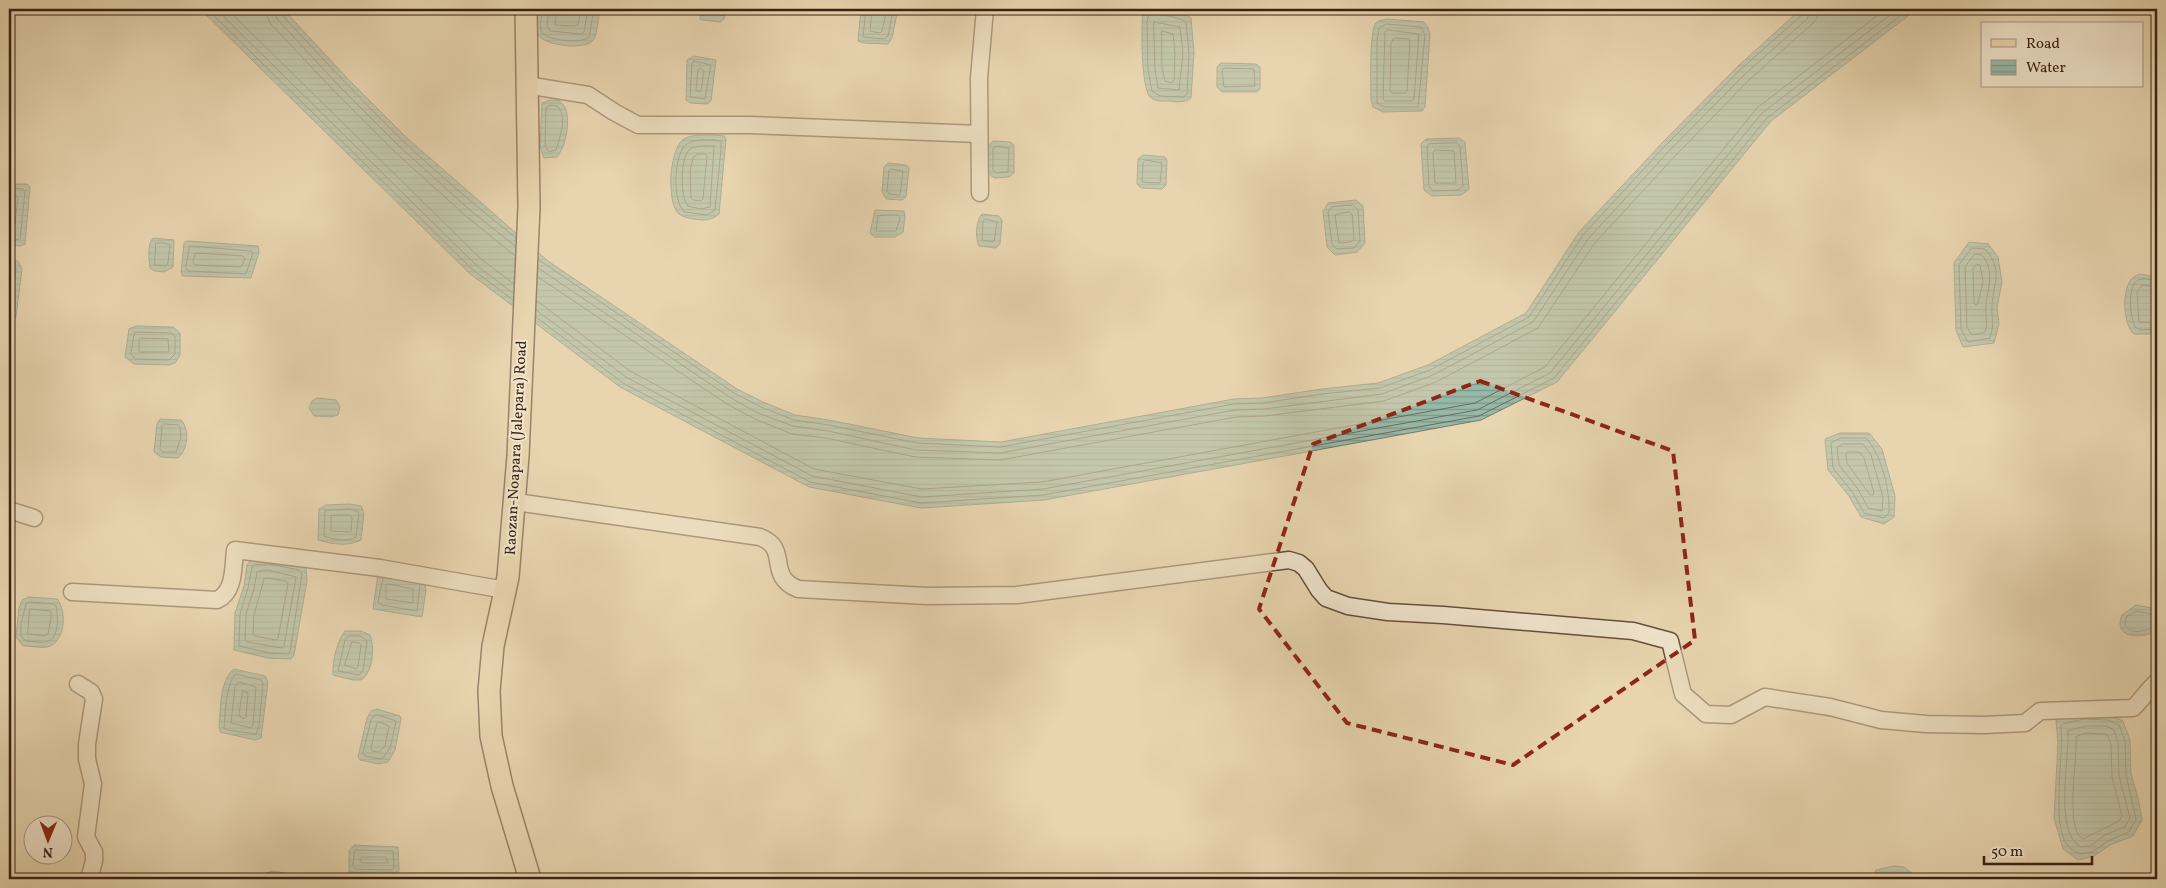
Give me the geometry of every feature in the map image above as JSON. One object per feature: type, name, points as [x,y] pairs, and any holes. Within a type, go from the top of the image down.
[{"type":"main road","name":"Raozan-Noapara (Jalepara) Road","points":[[526,9],[528,207],[516,502],[508,577],[493,646],[489,691],[491,736],[502,786],[530,879]]},
{"type":"street","points":[[980,193],[979,78],[985,9]]},
{"type":"street","points":[[526,85],[588,95],[638,126],[750,125],[979,134]]},
{"type":"street","points":[[516,502],[760,537],[770,541],[774,546],[783,580],[789,585],[798,589],[859,594],[1017,596],[1289,560],[1299,563],[1306,569],[1326,598],[1348,606],[1388,612],[1633,631],[1670,641],[1683,694],[1706,714],[1731,715],[1764,697],[1830,707],[1881,720],[1965,725],[2025,723],[2040,711],[2133,708],[2140,702],[2147,690],[2157,682]]},
{"type":"street","points":[[9,510],[34,518]]},
{"type":"street","points":[[72,592],[217,600],[230,591],[235,550],[380,568],[505,590]]},
{"type":"street","points":[[78,684],[91,692],[94,699],[87,744],[87,759],[93,784],[86,837],[94,852],[94,861],[89,879]]},
{"type":"highlighted area","points":[[1480,381],[1673,451],[1695,640],[1513,765],[1347,723],[1259,609],[1313,444]]},
{"type":"water","points":[[200,9],[283,9],[348,79],[407,138],[548,261],[737,389],[795,415],[918,438],[1001,442],[1234,399],[1262,398],[1378,383],[1428,365],[1526,313],[1579,232],[1662,143],[1737,67],[1801,9],[1917,9],[1771,121],[1557,382],[1481,420],[1044,500],[921,508],[809,487],[620,387],[469,273]]},
{"type":"water","points":[[538,9],[600,9],[594,39],[584,45],[566,46],[542,39],[538,35],[535,22]]},
{"type":"water","points":[[701,9],[726,9],[724,19],[720,22],[702,20],[700,19]]},
{"type":"water","points":[[861,9],[898,9],[892,38],[888,44],[858,41]]},
{"type":"water","points":[[1153,10],[1184,14],[1191,18],[1194,53],[1191,98],[1186,101],[1152,99],[1147,91],[1142,56],[1142,19],[1143,12]]},
{"type":"water","points":[[1387,19],[1424,22],[1428,27],[1430,34],[1425,107],[1422,111],[1383,112],[1373,107],[1371,99],[1372,36],[1376,23]]},
{"type":"water","points":[[694,56],[716,60],[711,101],[707,104],[691,103],[686,100],[687,60]]},
{"type":"water","points":[[1221,63],[1256,64],[1260,67],[1260,89],[1256,92],[1222,92],[1217,87],[1217,67]]},
{"type":"water","points":[[550,100],[559,100],[565,107],[567,128],[563,147],[557,157],[544,158],[540,147],[542,103]]},
{"type":"water","points":[[724,136],[726,139],[719,214],[714,218],[704,220],[685,217],[677,212],[672,197],[671,174],[675,153],[679,144],[687,137]]},
{"type":"water","points":[[1459,138],[1465,142],[1469,189],[1461,195],[1432,196],[1424,190],[1421,144],[1426,139]]},
{"type":"water","points":[[993,141],[1010,142],[1014,145],[1014,173],[1009,177],[994,178],[988,173],[988,146]]},
{"type":"water","points":[[1143,155],[1165,157],[1167,161],[1166,185],[1162,189],[1141,188],[1137,184],[1138,159]]},
{"type":"water","points":[[888,163],[906,165],[909,168],[906,197],[902,200],[886,199],[882,192],[884,167]]},
{"type":"water","points":[[9,184],[27,184],[30,187],[25,244],[21,246],[9,245]]},
{"type":"water","points":[[1356,200],[1363,206],[1365,243],[1357,252],[1335,255],[1327,247],[1323,211],[1328,203]]},
{"type":"water","points":[[875,210],[904,211],[903,232],[895,237],[874,237],[870,233]]},
{"type":"water","points":[[982,214],[999,216],[1002,220],[1000,244],[996,248],[979,246],[977,229],[978,220]]},
{"type":"water","points":[[153,238],[174,240],[173,267],[164,272],[155,271],[150,268],[149,248]]},
{"type":"water","points":[[187,241],[258,246],[259,252],[251,278],[183,276],[181,273],[184,243]]},
{"type":"water","points":[[1969,242],[1988,244],[1998,257],[2002,282],[1997,307],[1999,324],[1994,343],[1963,347],[1956,330],[1954,263]]},
{"type":"water","points":[[9,260],[18,261],[22,269],[16,317],[9,321]]},
{"type":"water","points":[[2139,274],[2157,277],[2156,334],[2134,334],[2130,330],[2126,316],[2125,300],[2127,286]]},
{"type":"water","points":[[136,326],[173,327],[180,333],[180,355],[176,362],[170,365],[134,364],[125,357],[129,329]]},
{"type":"water","points":[[317,398],[336,400],[340,407],[338,415],[331,417],[314,416],[309,408],[312,401]]},
{"type":"water","points":[[160,419],[181,420],[184,424],[187,434],[186,445],[178,458],[161,457],[154,452],[157,424]]},
{"type":"water","points":[[1840,433],[1869,433],[1882,449],[1895,496],[1894,517],[1884,524],[1861,517],[1849,496],[1828,470],[1825,439]]},
{"type":"water","points":[[350,504],[361,506],[364,513],[361,540],[345,544],[334,544],[318,540],[319,509],[326,505]]},
{"type":"water","points":[[251,560],[301,565],[306,568],[307,581],[294,655],[291,659],[268,658],[234,650],[235,613],[244,586],[247,565]]},
{"type":"water","points":[[378,574],[424,580],[426,590],[422,617],[373,609]]},
{"type":"water","points":[[29,597],[57,599],[60,604],[63,618],[61,633],[53,644],[47,647],[23,646],[16,637],[19,608],[22,600]]},
{"type":"water","points":[[2136,605],[2152,608],[2157,612],[2157,631],[2137,636],[2125,633],[2121,629],[2122,615]]},
{"type":"water","points":[[345,631],[361,631],[370,635],[372,640],[372,659],[368,672],[361,680],[333,675],[336,652]]},
{"type":"water","points":[[234,669],[265,676],[268,682],[261,738],[255,740],[220,732],[223,688],[229,674]]},
{"type":"water","points":[[377,709],[400,716],[401,719],[395,750],[388,762],[379,764],[360,760],[358,757],[367,718],[371,711]]},
{"type":"water","points":[[2084,714],[2109,715],[2123,721],[2130,740],[2131,774],[2142,820],[2133,836],[2110,845],[2094,856],[2078,860],[2063,849],[2054,818],[2058,743],[2056,720]]},
{"type":"water","points":[[354,845],[398,847],[399,870],[397,874],[349,872],[349,851]]},
{"type":"water","points":[[1894,866],[1904,867],[1919,879],[1871,879],[1876,870]]},
{"type":"water","points":[[272,871],[299,875],[303,879],[264,879],[266,873]]}]
